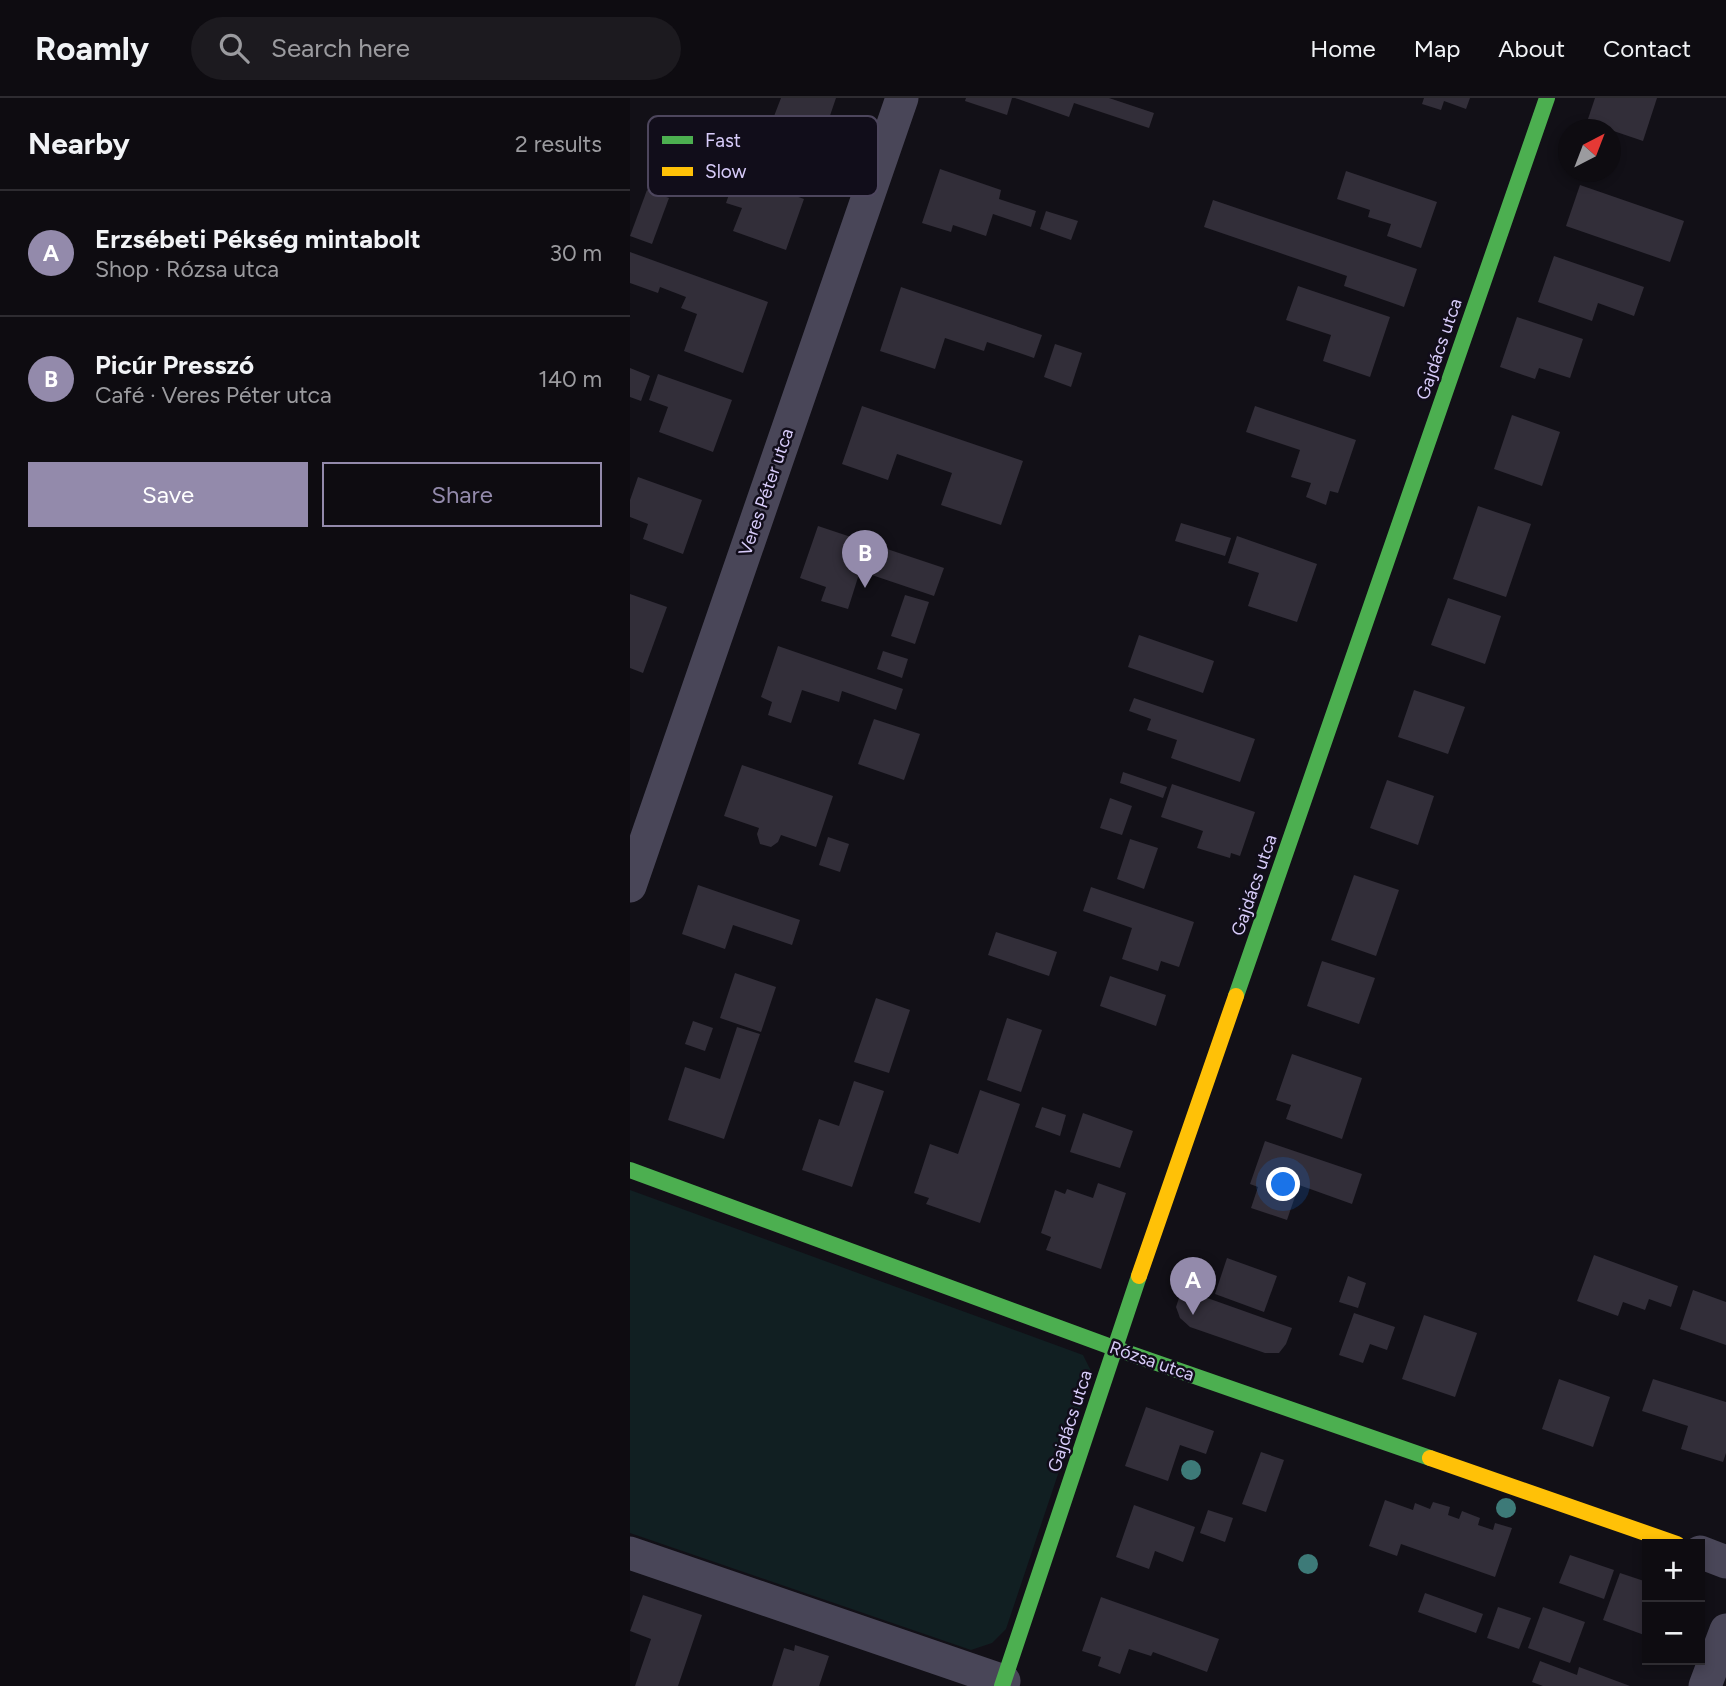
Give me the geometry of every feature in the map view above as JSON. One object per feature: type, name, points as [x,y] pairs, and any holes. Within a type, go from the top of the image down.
[{"type":"street","name":"Veres Péter utca","points":[[878,168],[902,98]]},
{"type":"street","name":"Gajdács utca","points":[[1003,1684],[1115,1348],[1547,98]]},
{"type":"street","name":"Veres Péter utca","points":[[630,887],[868,196]]},
{"type":"street","name":"Rózsa utca","points":[[630,1170],[1115,1348],[1663,1539]]},
{"type":"street","points":[[630,1553],[1003,1684]]},
{"type":"street","points":[[1705,1554],[1726,1562]]},
{"type":"street","points":[[1704,1686],[1726,1630]]},
{"type":"shaded area","points":[[630,1190],[1083,1355],[1092,1373],[1006,1629],[992,1643],[971,1650],[630,1533]]},
{"type":"building","points":[[781,98],[836,98],[830,116],[774,116]]},
{"type":"building","points":[[966,98],[1012,98],[1007,115],[965,101]]},
{"type":"building","points":[[1015,98],[1109,98],[1154,113],[1149,128],[1074,103],[1069,117]]},
{"type":"building","points":[[1424,98],[1470,98],[1466,109],[1444,101],[1441,110],[1422,104]]},
{"type":"building","points":[[1595,98],[1657,98],[1643,141],[1621,134],[1621,119],[1588,119]]},
{"type":"building","points":[[940,169],[1001,190],[999,199],[1036,211],[1031,227],[993,214],[986,236],[953,225],[951,232],[922,223]]},
{"type":"building","points":[[1346,171],[1437,202],[1421,248],[1387,236],[1391,224],[1368,217],[1370,210],[1337,199]]},
{"type":"building","points":[[1580,185],[1684,221],[1670,262],[1566,226]]},
{"type":"building","points":[[647,190],[648,196],[669,198],[652,244],[630,236]]},
{"type":"building","points":[[728,196],[796,196],[804,199],[786,250],[733,231],[742,208],[726,203]]},
{"type":"building","points":[[1213,200],[1417,269],[1404,307],[1344,286],[1347,276],[1204,227]]},
{"type":"building","points":[[1046,211],[1078,221],[1071,240],[1040,229]]},
{"type":"building","points":[[630,252],[768,302],[743,373],[684,351],[697,314],[681,308],[686,297],[660,287],[658,293],[630,283]]},
{"type":"building","points":[[1554,256],[1644,287],[1634,316],[1598,303],[1592,321],[1538,302]]},
{"type":"building","points":[[1298,286],[1390,317],[1370,377],[1323,361],[1331,335],[1286,320]]},
{"type":"building","points":[[901,287],[1042,335],[1034,358],[987,342],[984,351],[945,338],[935,369],[880,351]]},
{"type":"building","points":[[1517,317],[1583,339],[1570,378],[1539,368],[1535,379],[1500,367]]},
{"type":"building","points":[[1055,344],[1082,353],[1071,387],[1044,377]]},
{"type":"building","points":[[630,368],[650,376],[641,401],[630,397]]},
{"type":"building","points":[[658,374],[732,400],[713,452],[659,432],[668,407],[649,400]]},
{"type":"building","points":[[862,406],[1023,461],[1001,525],[941,505],[952,473],[897,454],[888,480],[842,464]]},
{"type":"building","points":[[1255,406],[1356,440],[1338,493],[1330,491],[1326,505],[1306,497],[1311,483],[1291,477],[1300,450],[1246,432]]},
{"type":"building","points":[[1512,415],[1560,432],[1542,486],[1494,469]]},
{"type":"building","points":[[638,477],[702,500],[683,554],[643,539],[648,524],[630,517],[630,500]]},
{"type":"building","points":[[1478,506],[1531,524],[1506,597],[1453,579]]},
{"type":"building","points":[[1181,523],[1231,538],[1225,556],[1175,541]]},
{"type":"building","points":[[818,526],[944,568],[934,596],[860,571],[848,609],[821,601],[826,587],[800,578]]},
{"type":"building","points":[[1237,536],[1317,564],[1297,622],[1248,606],[1259,573],[1228,563]]},
{"type":"building","points":[[630,594],[667,607],[643,673],[630,668]]},
{"type":"building","points":[[905,595],[929,602],[915,644],[891,636]]},
{"type":"building","points":[[1448,598],[1501,616],[1485,664],[1431,645]]},
{"type":"building","points":[[1139,635],[1214,661],[1203,693],[1128,667]]},
{"type":"building","points":[[778,646],[903,689],[896,710],[842,691],[839,702],[802,690],[791,723],[768,715],[772,702],[761,697]]},
{"type":"building","points":[[883,651],[908,659],[902,678],[877,669]]},
{"type":"building","points":[[1414,690],[1465,707],[1448,754],[1398,737]]},
{"type":"building","points":[[1134,698],[1255,739],[1240,782],[1171,758],[1177,740],[1147,730],[1151,719],[1129,711]]},
{"type":"building","points":[[874,719],[920,734],[904,780],[858,764]]},
{"type":"building","points":[[742,765],[833,796],[816,847],[781,835],[778,842],[771,847],[760,844],[757,834],[759,828],[724,816]]},
{"type":"building","points":[[1123,772],[1167,787],[1163,798],[1120,783]]},
{"type":"building","points":[[1387,780],[1434,796],[1418,845],[1370,828]]},
{"type":"building","points":[[1172,784],[1255,812],[1240,856],[1231,853],[1230,858],[1197,848],[1203,831],[1161,817]]},
{"type":"building","points":[[1110,798],[1132,806],[1122,835],[1100,828]]},
{"type":"building","points":[[828,837],[849,844],[840,872],[819,865]]},
{"type":"building","points":[[1130,839],[1158,848],[1144,889],[1117,879]]},
{"type":"building","points":[[1354,875],[1399,890],[1376,956],[1331,940]]},
{"type":"building","points":[[698,885],[800,920],[792,945],[733,925],[725,949],[682,934]]},
{"type":"building","points":[[1091,887],[1194,922],[1179,967],[1161,961],[1158,971],[1122,959],[1132,928],[1083,911]]},
{"type":"building","points":[[996,932],[1057,952],[1049,976],[988,955]]},
{"type":"building","points":[[1322,961],[1375,978],[1359,1024],[1307,1006]]},
{"type":"building","points":[[735,973],[776,987],[761,1032],[720,1018]]},
{"type":"building","points":[[1110,976],[1166,995],[1156,1026],[1100,1006]]},
{"type":"building","points":[[876,998],[910,1010],[889,1073],[854,1062]]},
{"type":"building","points":[[1007,1018],[1042,1030],[1021,1092],[987,1080]]},
{"type":"building","points":[[693,1021],[713,1028],[705,1051],[685,1044]]},
{"type":"building","points":[[737,1027],[760,1034],[724,1139],[668,1120],[685,1067],[720,1079]]},
{"type":"building","points":[[1292,1054],[1362,1078],[1342,1139],[1286,1119],[1291,1105],[1276,1100]]},
{"type":"building","points":[[854,1081],[884,1091],[852,1187],[802,1170],[819,1119],[839,1126]]},
{"type":"building","points":[[980,1090],[1020,1104],[980,1223],[926,1204],[929,1198],[914,1193],[930,1144],[958,1154]]},
{"type":"building","points":[[1042,1107],[1066,1115],[1060,1136],[1035,1127]]},
{"type":"building","points":[[1083,1113],[1133,1131],[1120,1168],[1070,1152]]},
{"type":"building","points":[[1265,1141],[1362,1174],[1352,1204],[1299,1185],[1287,1220],[1251,1208],[1258,1187],[1250,1184]]},
{"type":"building","points":[[1098,1183],[1126,1193],[1101,1269],[1046,1250],[1051,1237],[1041,1233],[1055,1190],[1065,1194],[1067,1189],[1093,1198]]},
{"type":"building","points":[[1594,1255],[1678,1286],[1671,1307],[1649,1299],[1645,1310],[1623,1302],[1618,1316],[1577,1301]]},
{"type":"building","points":[[1227,1258],[1277,1276],[1264,1312],[1215,1294]]},
{"type":"building","points":[[1348,1276],[1366,1283],[1358,1308],[1339,1302]]},
{"type":"building","points":[[1182,1289],[1292,1328],[1286,1344],[1279,1353],[1265,1353],[1190,1327],[1180,1318],[1176,1307]]},
{"type":"building","points":[[1693,1290],[1726,1302],[1726,1345],[1680,1329]]},
{"type":"building","points":[[1354,1313],[1395,1327],[1387,1350],[1370,1344],[1363,1363],[1339,1355]]},
{"type":"building","points":[[1424,1315],[1477,1333],[1455,1397],[1402,1379]]},
{"type":"building","points":[[1559,1379],[1610,1397],[1593,1447],[1542,1429]]},
{"type":"building","points":[[1653,1379],[1726,1402],[1726,1453],[1723,1462],[1681,1449],[1688,1426],[1642,1411]]},
{"type":"building","points":[[1146,1407],[1214,1431],[1206,1454],[1180,1445],[1168,1481],[1125,1466]]},
{"type":"building","points":[[1261,1452],[1284,1460],[1266,1512],[1242,1504]]},
{"type":"building","points":[[1385,1500],[1413,1510],[1415,1503],[1430,1509],[1433,1502],[1450,1507],[1448,1515],[1459,1519],[1462,1511],[1480,1518],[1478,1525],[1493,1530],[1495,1523],[1512,1528],[1495,1577],[1401,1544],[1397,1556],[1369,1546]]},
{"type":"building","points":[[1134,1505],[1195,1527],[1183,1562],[1155,1551],[1149,1569],[1116,1557]]},
{"type":"building","points":[[1208,1510],[1233,1518],[1225,1542],[1200,1533]]},
{"type":"building","points":[[1570,1555],[1614,1570],[1604,1599],[1559,1583]]},
{"type":"building","points":[[1620,1573],[1642,1580],[1642,1634],[1603,1620]]},
{"type":"building","points":[[1425,1593],[1483,1614],[1476,1633],[1418,1612]]},
{"type":"building","points":[[643,1595],[702,1615],[678,1686],[635,1686],[651,1639],[630,1631]]},
{"type":"building","points":[[1101,1597],[1219,1639],[1207,1672],[1153,1652],[1151,1656],[1129,1649],[1120,1674],[1098,1666],[1101,1657],[1082,1651]]},
{"type":"building","points":[[1498,1607],[1531,1618],[1519,1649],[1487,1638]]},
{"type":"building","points":[[1543,1607],[1585,1622],[1570,1663],[1528,1648]]},
{"type":"building","points":[[795,1645],[829,1656],[819,1686],[772,1686],[784,1648],[794,1651]]},
{"type":"building","points":[[1540,1661],[1577,1675],[1579,1667],[1630,1686],[1543,1686],[1532,1682]]},
{"type":"traffic: fast","points":[[1236,996],[1547,98]]},
{"type":"traffic: fast","points":[[630,1170],[1114,1348],[1430,1458]]},
{"type":"traffic: fast","points":[[1002,1686],[1139,1276]]},
{"type":"traffic: slow","points":[[1139,1276],[1236,996]]},
{"type":"traffic: slow","points":[[1430,1458],[1663,1539]]},
{"type":"place","name":"Picúr Presszó","points":[[865,588]]},
{"type":"place","name":"Erzsébeti Pékség mintabolt","points":[[1193,1315]]}]
